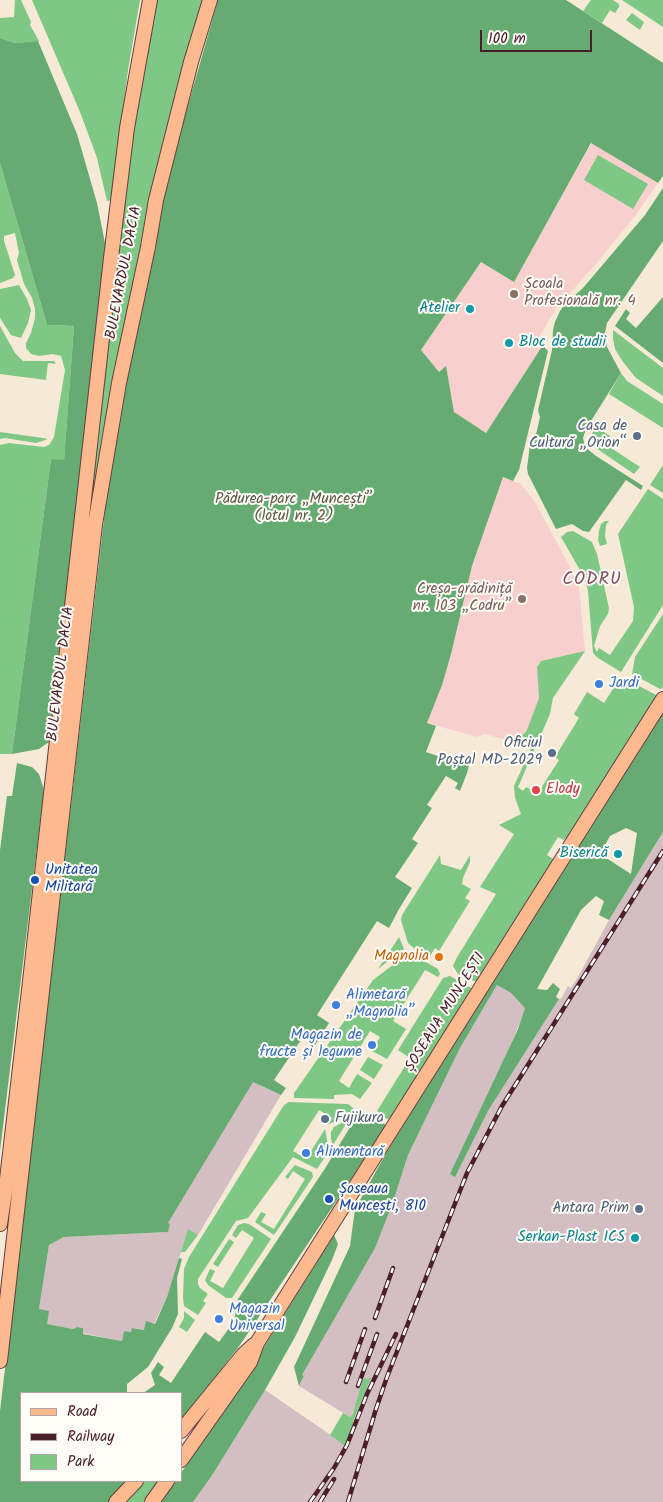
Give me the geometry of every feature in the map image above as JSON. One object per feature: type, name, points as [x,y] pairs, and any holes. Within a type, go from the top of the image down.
[{"type":"main road","name":"BULEVARDUL DACIA","points":[[0,1361],[4,1280],[62,756],[100,350],[127,128],[150,0]]},
{"type":"main road","name":"BULEVARDUL DACIA","points":[[0,1224],[62,756],[95,526],[119,384],[156,200],[210,0]]},
{"type":"main road","name":"ȘOSEAUA MUNCEȘTI","points":[[182,1459],[250,1362],[257,1343],[663,699]]},
{"type":"main road","name":"ȘOSEAUA MUNCEȘTI","points":[[182,1430],[243,1355],[257,1343]]},
{"type":"main road","points":[[116,1502],[135,1482]]},
{"type":"main road","points":[[152,1502],[166,1482]]},
{"type":"shaded area","name":"Școala Profesională nr. 4","points":[[592,143],[658,183],[635,216],[591,270],[557,307],[535,344],[541,348],[486,433],[454,412],[446,367],[439,372],[421,350],[481,262],[514,281]]},
{"type":"shaded area","name":"Creșa-grădiniță nr. 103 „Codru”","points":[[503,477],[521,484],[535,502],[574,574],[579,587],[585,651],[541,661],[537,667],[539,698],[527,730],[524,734],[506,740],[485,734],[477,737],[427,723],[451,654],[472,566]]},
{"type":"shaded area","points":[[663,832],[663,1502],[193,1502],[211,1477],[265,1390],[348,1447],[354,1419],[371,1378],[350,1417],[299,1386],[304,1377],[302,1375],[393,1202],[408,1155],[460,1048],[497,985],[511,993],[526,1008],[455,1177],[488,1111],[559,999],[561,999],[568,986],[571,988],[609,920]]},
{"type":"shaded area","points":[[253,1081],[281,1095],[198,1235],[188,1230],[167,1297],[154,1324],[145,1330],[133,1328],[132,1332],[124,1331],[122,1341],[82,1333],[83,1328],[77,1327],[73,1329],[47,1324],[39,1309],[49,1245],[64,1237],[168,1232],[168,1223]]},
{"type":"green space","points":[[15,0],[21,0],[31,22],[30,25],[39,41],[15,43],[0,38],[0,18],[14,17]]},
{"type":"green space","points":[[32,0],[140,0],[128,70],[112,200],[107,201],[97,158],[80,112]]},
{"type":"green space","points":[[157,0],[206,0],[141,249],[65,748],[87,524],[119,245],[141,80]]},
{"type":"green space","name":"Pădurea-parc „Muncești” (lotul nr. 2)","points":[[218,0],[566,0],[663,63],[663,176],[658,183],[591,143],[514,282],[481,262],[421,350],[439,372],[446,366],[454,412],[486,433],[541,348],[544,347],[548,351],[519,470],[513,481],[503,477],[472,566],[451,654],[442,685],[427,723],[436,726],[426,752],[469,765],[460,791],[455,788],[458,783],[446,776],[427,805],[432,808],[412,839],[418,843],[395,877],[412,888],[389,928],[377,921],[317,1015],[329,1023],[315,1045],[303,1037],[274,1080],[286,1088],[281,1095],[253,1082],[168,1223],[170,1224],[168,1232],[64,1237],[49,1245],[39,1309],[49,1311],[47,1324],[73,1329],[77,1327],[83,1328],[83,1334],[122,1341],[124,1331],[131,1332],[132,1328],[144,1330],[146,1321],[155,1324],[167,1297],[179,1258],[182,1259],[177,1278],[178,1314],[172,1328],[148,1367],[127,1384],[127,1392],[20,1392],[20,1482],[129,1482],[108,1502],[0,1502],[0,1411],[106,502],[120,406],[159,218],[179,137]]},
{"type":"green space","points":[[591,0],[613,0],[619,4],[619,7],[615,13],[610,10],[602,23],[583,11]]},
{"type":"green space","points":[[622,0],[663,0],[663,27]]},
{"type":"green space","points":[[632,13],[644,22],[640,30],[626,20]]},
{"type":"green space","points":[[0,38],[15,43],[38,41],[77,134],[97,203],[105,243],[105,258],[71,550],[52,735],[49,742],[39,749],[12,754],[51,459],[64,460],[74,326],[47,325],[0,163]]},
{"type":"green space","points":[[598,155],[648,184],[633,209],[584,180]]},
{"type":"green space","points":[[0,163],[47,325],[74,326],[64,461],[51,459],[12,754],[0,754],[0,445],[9,443],[44,447],[49,445],[54,437],[65,370],[61,356],[53,354],[39,356],[31,354],[26,348],[35,318],[35,309],[32,298],[24,284],[17,260],[19,253],[15,233],[4,236],[4,241],[15,275],[13,278],[0,283]]},
{"type":"green space","points":[[663,188],[663,241],[607,323],[605,333],[607,347],[621,373],[586,429],[583,438],[585,447],[596,456],[643,486],[641,490],[626,480],[589,532],[583,531],[572,524],[556,529],[528,474],[527,468],[530,445],[534,443],[540,417],[538,410],[552,350],[555,322],[565,304],[583,288],[645,215]]},
{"type":"green space","points":[[19,285],[31,310],[28,323],[21,338],[11,335],[0,318],[0,289]]},
{"type":"green space","points":[[663,297],[663,363],[615,326],[626,309],[630,313],[626,319],[636,328]]},
{"type":"green space","points":[[0,326],[15,353],[23,361],[54,361],[56,364],[48,363],[46,380],[0,374]]},
{"type":"green space","points":[[613,330],[663,368],[663,396],[636,378],[623,362],[615,349]]},
{"type":"green space","points":[[621,373],[627,381],[663,404],[663,428],[609,394]]},
{"type":"green space","points":[[597,427],[610,436],[605,444],[640,467],[634,474],[593,446],[590,436]]},
{"type":"green space","points":[[0,432],[48,439],[36,443],[5,438],[0,439]]},
{"type":"green space","points":[[663,465],[663,493],[650,485]]},
{"type":"green space","points":[[648,489],[663,499],[663,605],[621,672],[593,653],[588,591],[584,577],[561,537],[567,532],[573,531],[592,542],[597,554],[609,608],[608,614],[600,626],[594,646],[597,652],[599,648],[610,655],[633,621],[634,607],[618,534]]},
{"type":"green space","points":[[609,521],[606,525],[605,536],[607,544],[600,546],[598,540],[599,531],[601,524]]},
{"type":"green space","points":[[663,614],[663,688],[660,689],[632,674],[635,657]]},
{"type":"green space","points":[[585,651],[553,698],[550,714],[518,787],[523,791],[526,787],[538,793],[559,760],[555,757],[579,718],[574,714],[587,692],[604,703],[620,678],[624,678],[656,695],[657,700],[573,831],[564,840],[558,837],[547,855],[553,859],[553,864],[478,982],[467,979],[458,974],[453,966],[496,894],[480,887],[514,834],[499,825],[521,814],[515,798],[514,786],[533,744],[506,740],[524,734],[527,730],[539,698],[537,667],[541,661]]},
{"type":"green space","points":[[663,712],[663,832],[609,920],[599,915],[604,901],[596,896],[581,910],[537,989],[547,990],[553,983],[560,989],[556,997],[559,999],[488,1111],[455,1177],[450,1174],[518,1029],[525,1008],[511,993],[497,985],[460,1048],[408,1155],[393,1202],[375,1248],[302,1375],[304,1376],[299,1386],[294,1367],[350,1246],[355,1209],[389,1148]],"holes":[[[626,828],[637,833],[631,874],[600,854],[610,836]]]},
{"type":"green space","points":[[17,763],[32,767],[39,774],[44,790],[0,1151],[0,850],[7,796],[12,796]]},
{"type":"green space","points":[[440,855],[441,864],[461,870],[470,855],[470,862],[462,884],[471,889],[465,898],[470,901],[439,951],[435,948],[430,956],[415,949],[408,943],[401,920],[402,915]]},
{"type":"green space","points":[[399,937],[404,949],[378,969]]},
{"type":"green space","points":[[406,955],[415,956],[438,969],[440,974],[438,977],[425,970],[393,1021],[406,1029],[387,1059],[372,1051],[380,1037],[370,1031],[339,1081],[349,1088],[357,1074],[372,1083],[360,1099],[352,1094],[334,1095],[334,1099],[294,1098],[294,1093],[373,980]]},
{"type":"green space","points":[[450,976],[473,989],[391,1118],[387,1119],[377,1111],[410,1058],[398,1050],[443,978]]},
{"type":"green space","points":[[368,1057],[383,1065],[374,1079],[360,1070]]},
{"type":"green space","points":[[289,1102],[348,1104],[354,1111],[352,1114],[327,1125],[332,1118],[319,1110],[293,1151],[306,1159],[325,1129],[329,1151],[317,1169],[293,1157],[248,1218],[236,1221],[198,1279],[200,1288],[208,1294],[203,1301],[206,1303],[198,1315],[184,1306],[184,1269],[189,1257],[284,1105]]},
{"type":"green space","points":[[365,1112],[384,1123],[386,1127],[240,1345],[182,1420],[182,1392],[144,1392],[155,1385],[151,1373],[158,1362],[164,1367],[159,1375],[171,1383],[205,1332],[219,1342],[234,1321],[238,1299],[326,1167],[358,1114]]},
{"type":"green space","points":[[349,1119],[333,1145],[331,1132],[334,1127]]},
{"type":"green space","points":[[295,1165],[312,1172],[313,1177],[274,1235],[255,1222],[261,1212],[266,1214],[261,1222],[274,1229],[305,1179],[293,1171],[288,1179],[285,1177]]},
{"type":"green space","points":[[249,1224],[271,1239],[232,1298],[226,1298],[208,1285],[205,1280],[210,1269],[215,1271],[210,1281],[223,1288],[254,1238],[242,1230],[236,1238],[232,1235],[238,1225]]},
{"type":"green space","points":[[188,1229],[198,1235],[185,1252],[181,1252]]},
{"type":"green space","points":[[334,1235],[338,1244],[332,1260],[295,1337],[265,1390],[211,1477],[193,1502],[161,1502],[175,1482],[182,1482],[182,1471],[256,1360]]},
{"type":"green space","points":[[229,1239],[234,1242],[218,1267],[213,1264]]},
{"type":"green space","points":[[184,1311],[195,1320],[187,1332],[179,1327],[184,1318]]},
{"type":"green space","points":[[371,1378],[354,1419],[348,1448],[330,1435],[343,1413],[350,1417],[353,1413],[363,1379]]},
{"type":"green space","points":[[142,1482],[162,1482],[148,1502],[123,1502]]},
{"type":"railway","points":[[348,1502],[387,1377],[467,1173],[502,1106],[663,851]]},
{"type":"railway","points":[[375,1318],[393,1268]]},
{"type":"railway","points":[[346,1382],[365,1329]]},
{"type":"railway","points":[[358,1386],[377,1334]]},
{"type":"railway","points":[[310,1502],[334,1468],[347,1445],[367,1394],[396,1334]]},
{"type":"railway","points":[[320,1502],[334,1479]]},
{"type":"place","name":"Școala Profesională nr. 4","points":[[514,294]]},
{"type":"place","name":"Atelier","points":[[470,309]]},
{"type":"place","name":"Bloc de studii","points":[[509,343]]},
{"type":"place","name":"Casa de Cultură „Orion“","points":[[637,436]]},
{"type":"place","name":"Creșa-grădiniță nr. 103 „Codru”","points":[[522,599]]},
{"type":"place","name":"Jardi","points":[[599,684]]},
{"type":"place","name":"Oficiul Poștal MD-2029","points":[[552,753]]},
{"type":"place","name":"Elody","points":[[536,790]]},
{"type":"place","name":"Biserică","points":[[618,854]]},
{"type":"place","name":"Unitatea Militară","points":[[35,880]]},
{"type":"place","name":"Magnolia","points":[[439,957]]},
{"type":"place","name":"Alimetară „Magnolia”","points":[[336,1005]]},
{"type":"place","name":"Magazin de fructe și legume","points":[[372,1045]]},
{"type":"place","name":"Fujikura","points":[[325,1119]]},
{"type":"place","name":"Alimentară","points":[[306,1153]]},
{"type":"place","name":"Șoseaua Muncești, 810","points":[[329,1199]]},
{"type":"place","name":"Antara Prim","points":[[639,1209]]},
{"type":"place","name":"Serkan-Plast ICS","points":[[635,1238]]},
{"type":"place","name":"Magazin Universal","points":[[219,1319]]},
{"type":"district","name":"CODRU","points":[[592,581]]}]
